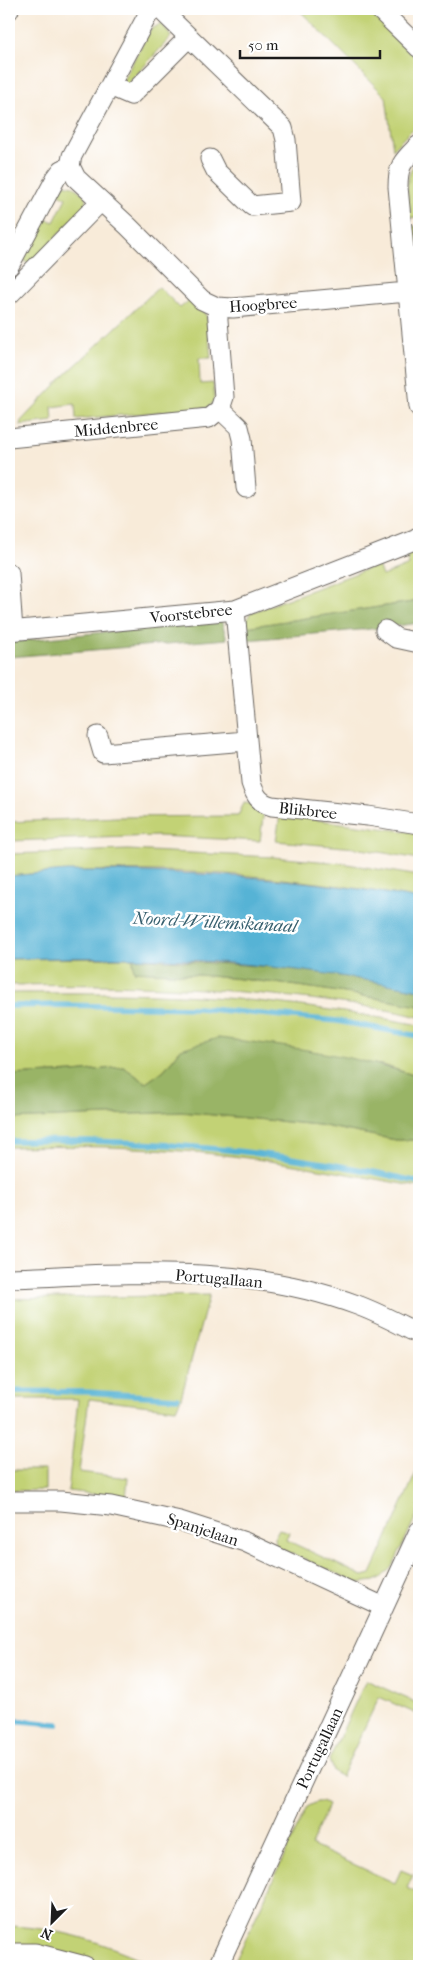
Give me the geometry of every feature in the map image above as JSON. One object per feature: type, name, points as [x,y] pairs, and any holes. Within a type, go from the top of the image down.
[{"type":"street","points":[[25,278],[9,266],[56,178],[62,170],[70,166],[72,156],[151,9]]},
{"type":"street","points":[[160,9],[283,128],[286,140],[292,202],[252,206],[216,171],[210,159]]},
{"type":"street","points":[[379,9],[419,48]]},
{"type":"street","points":[[110,86],[131,95],[189,37]]},
{"type":"street","points":[[419,145],[404,160],[398,172],[407,292],[416,348],[419,407]]},
{"type":"street","name":"Hoogbree","points":[[70,166],[76,178],[102,201],[202,300],[217,307],[233,308],[407,292]]},
{"type":"street","points":[[9,295],[102,201]]},
{"type":"street","points":[[217,307],[224,397],[220,409],[239,427],[242,439],[246,488]]},
{"type":"street","name":"Middenbree","points":[[9,438],[209,418],[220,409]]},
{"type":"street","name":"Voorstebree","points":[[11,631],[235,610],[419,537]]},
{"type":"street","points":[[9,573],[11,631]]},
{"type":"street","name":"Blikbree","points":[[235,610],[246,741],[254,794],[261,802],[266,804],[419,824]]},
{"type":"street","points":[[385,630],[396,638],[419,643]]},
{"type":"street","points":[[98,736],[103,753],[246,741]]},
{"type":"street","name":"Portugallaan","points":[[9,1278],[176,1273],[227,1276],[285,1285],[325,1295],[357,1305],[419,1334]]},
{"type":"street","name":"Spanjelaan","points":[[9,1500],[61,1501],[111,1506],[180,1520],[245,1542],[384,1607]]},
{"type":"street","name":"Portugallaan","points":[[218,1966],[419,1531]]},
{"type":"street","points":[[9,1953],[35,1953],[84,1966]]},
{"type":"green space","points":[[298,9],[367,9],[419,61],[419,123],[393,149],[386,97]]},
{"type":"green space","points":[[162,23],[171,37],[125,87],[122,82],[150,30]]},
{"type":"green space","points":[[419,158],[419,217],[410,218],[407,193],[408,179]]},
{"type":"green space","points":[[65,184],[73,186],[86,196],[85,206],[30,265],[22,259],[43,218],[54,222],[66,198],[58,193]]},
{"type":"green space","points":[[419,226],[419,318],[411,227]]},
{"type":"green space","points":[[159,287],[180,308],[191,299],[204,312],[207,318],[211,358],[199,358],[200,384],[213,383],[214,397],[210,406],[206,408],[76,419],[75,404],[52,407],[53,421],[20,425],[21,421],[63,377]]},
{"type":"green space","points":[[419,550],[419,601],[247,627],[246,622],[250,613],[378,565],[382,576],[409,565],[406,554]]},
{"type":"green space","points":[[419,601],[419,623],[247,640],[246,627]]},
{"type":"green space","points":[[221,620],[227,639],[9,657],[9,642]]},
{"type":"green space","points":[[244,803],[252,804],[264,810],[260,841],[158,836],[9,841],[9,822],[116,817],[238,816]]},
{"type":"green space","points":[[280,815],[419,833],[419,859],[356,848],[276,841]]},
{"type":"green space","points":[[128,850],[273,857],[341,863],[419,876],[419,899],[318,883],[215,873],[111,871],[9,876],[9,854]]},
{"type":"green space","points":[[133,958],[134,971],[242,979],[348,994],[419,1006],[419,1017],[311,999],[235,991],[122,985],[9,985],[9,959]]},
{"type":"green space","points":[[133,958],[290,968],[365,979],[419,990],[419,1006],[277,983],[134,971]]},
{"type":"green space","points":[[9,993],[151,994],[226,998],[309,1007],[419,1025],[419,1077],[383,1065],[181,1049],[164,1070],[146,1083],[124,1067],[74,1072],[9,1075]]},
{"type":"green space","points":[[218,1038],[345,1057],[419,1077],[419,1140],[396,1140],[319,1125],[182,1112],[9,1119],[9,1075],[74,1072],[124,1067],[146,1083],[164,1070],[181,1049]]},
{"type":"green space","points":[[182,1112],[319,1125],[396,1140],[419,1140],[419,1187],[294,1165],[199,1152],[108,1147],[9,1147],[9,1119]]},
{"type":"green space","points":[[209,1295],[181,1398],[176,1409],[89,1399],[79,1472],[128,1478],[126,1498],[68,1491],[78,1399],[9,1399],[9,1299]]},
{"type":"green space","points":[[419,1466],[419,1510],[391,1568],[381,1578],[358,1583],[279,1548],[275,1544],[274,1538],[279,1529],[289,1532],[286,1540],[363,1576],[371,1574]]},
{"type":"green space","points":[[9,1470],[45,1470],[45,1490],[9,1491]]},
{"type":"green space","points":[[366,1680],[419,1704],[419,1715],[379,1697],[341,1777],[333,1771],[329,1760]]},
{"type":"green space","points":[[317,1802],[328,1805],[311,1845],[395,1883],[401,1870],[413,1875],[407,1888],[419,1894],[419,1966],[233,1966],[307,1807]]},
{"type":"green space","points":[[9,1926],[29,1927],[66,1934],[102,1944],[156,1966],[106,1966],[70,1954],[9,1944]]},
{"type":"water","name":"Noord-Willemskanaal","points":[[66,871],[155,872],[287,880],[375,891],[419,899],[419,990],[313,972],[206,961],[118,958],[9,959],[9,876]]},
{"type":"waterway","points":[[9,1006],[60,1005],[198,1008],[337,1021],[419,1036]]},
{"type":"waterway","points":[[9,1141],[163,1144],[215,1149],[318,1162],[419,1182]]},
{"type":"waterway","points":[[9,1391],[87,1392],[177,1398]]},
{"type":"waterway","points":[[9,1720],[58,1724]]}]
